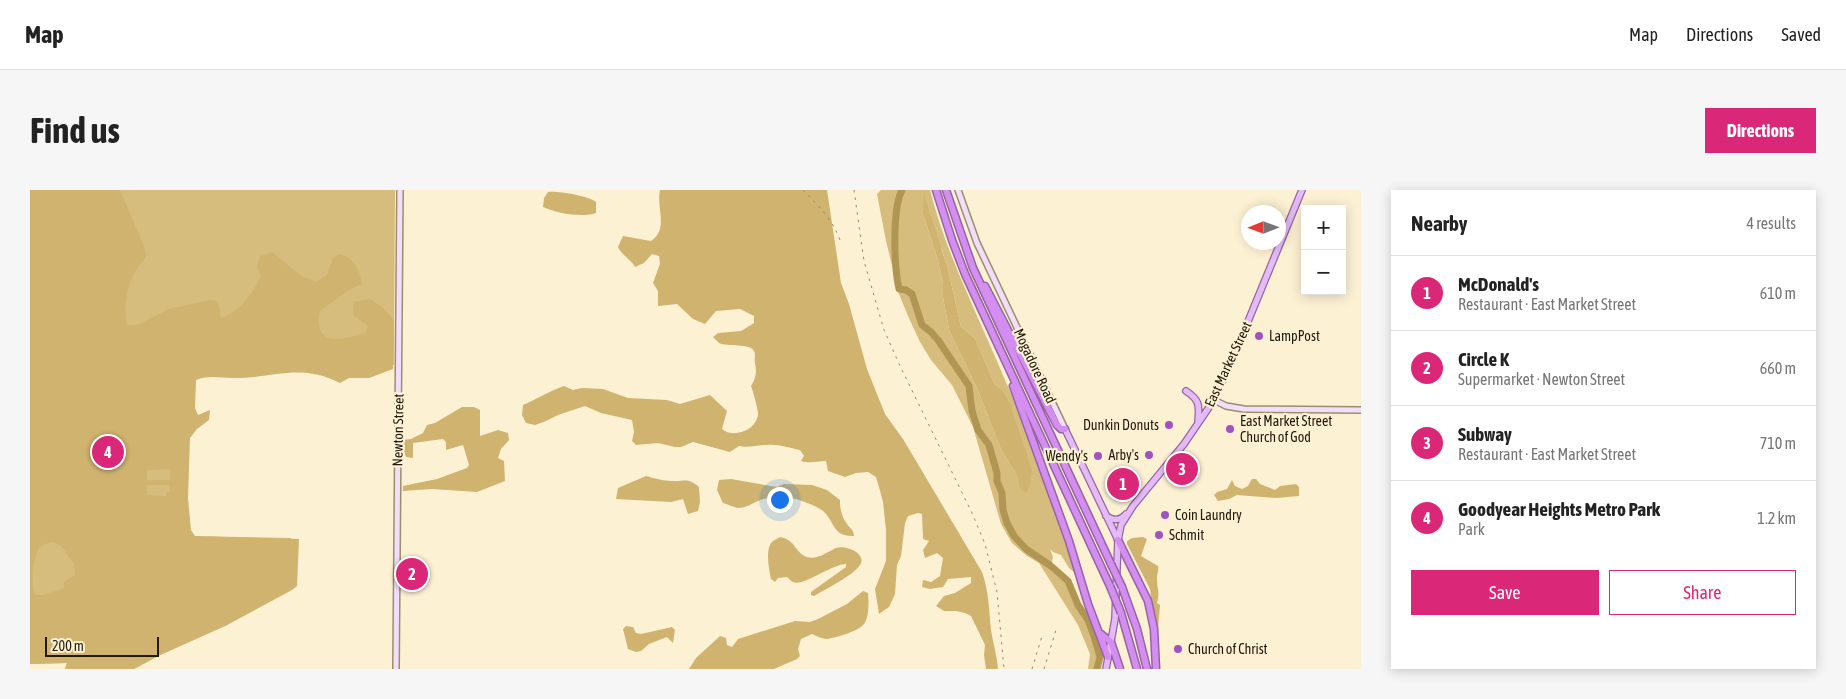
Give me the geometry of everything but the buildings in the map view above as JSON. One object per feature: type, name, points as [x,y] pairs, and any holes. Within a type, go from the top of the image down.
[{"type":"highway","points":[[936,190],[961,265],[1110,586],[1121,613],[1137,669]]},
{"type":"highway","points":[[946,190],[973,268],[1122,587],[1137,629],[1148,669]]},
{"type":"highway","points":[[973,268],[1001,315],[1057,425],[1061,429],[1065,429]]},
{"type":"highway","points":[[996,343],[1059,513],[1088,604],[1108,657]]},
{"type":"highway","points":[[1118,540],[1148,601],[1154,629],[1156,669]]},
{"type":"highway","points":[[1099,631],[1111,642],[1120,669]]},
{"type":"main road","name":"East Market Street","points":[[1106,669],[1116,609],[1120,528],[1128,512],[1198,425],[1214,400],[1302,190]]},
{"type":"main road","points":[[1186,391],[1198,403],[1198,425]]},
{"type":"main road","name":"Mogadore Road","points":[[1065,429],[1118,540]]},
{"type":"main road","points":[[1106,516],[1113,520],[1118,520],[1128,512]]},
{"type":"street","name":"Newton Street","points":[[396,669],[400,190]]},
{"type":"street","name":"Mogadore Road","points":[[958,190],[977,243],[1065,429]]},
{"type":"street","points":[[1214,400],[1226,406],[1244,410],[1361,410]]},
{"type":"shaded area","points":[[30,190],[395,190],[394,365],[187,368],[185,536],[291,538],[289,587],[227,625],[134,669],[65,669],[67,663],[30,664]]},
{"type":"shaded area","points":[[30,190],[120,190],[145,249],[146,257],[135,271],[128,288],[125,307],[127,325],[137,325],[169,309],[210,300],[216,301],[221,318],[228,315],[245,301],[258,283],[261,276],[257,267],[260,256],[272,252],[301,276],[316,282],[327,275],[333,258],[340,254],[353,262],[360,274],[362,284],[349,290],[320,311],[319,323],[321,331],[325,336],[338,339],[365,333],[368,326],[353,315],[354,302],[370,299],[383,308],[394,320],[393,369],[369,378],[349,378],[340,383],[326,377],[300,373],[234,378],[210,377],[196,380],[195,408],[198,415],[210,410],[209,420],[197,429],[190,438],[188,498],[191,530],[195,536],[299,539],[297,586],[227,625],[134,669],[65,669],[67,663],[30,664]],"holes":[[[171,469],[170,480],[147,480],[147,470]],[[146,485],[170,485],[170,492],[166,492],[166,496],[147,495]],[[52,542],[61,546],[74,563],[75,575],[64,582],[64,588],[43,595],[35,595],[32,579],[36,554],[44,544]]]},
{"type":"shaded area","points":[[660,190],[827,190],[841,283],[849,304],[867,369],[885,414],[903,439],[982,572],[998,669],[986,669],[985,645],[971,616],[956,611],[944,611],[936,606],[944,596],[955,593],[971,583],[971,577],[948,579],[943,587],[930,589],[922,587],[923,580],[931,582],[940,576],[943,558],[937,553],[925,558],[923,550],[929,541],[923,539],[922,514],[918,513],[908,516],[905,523],[901,556],[897,565],[895,594],[889,607],[879,614],[875,589],[886,561],[886,530],[883,502],[876,477],[868,472],[856,473],[845,477],[828,471],[826,461],[804,462],[801,461],[804,456],[800,450],[776,445],[739,446],[730,452],[693,442],[681,447],[658,443],[636,445],[632,441],[634,432],[632,420],[601,413],[585,406],[535,425],[526,423],[522,415],[523,405],[564,386],[573,390],[582,388],[603,389],[628,398],[667,400],[680,404],[710,395],[727,411],[722,429],[732,433],[738,433],[750,428],[757,419],[758,411],[751,386],[756,372],[754,351],[744,346],[719,343],[713,337],[718,333],[741,331],[754,323],[754,316],[740,309],[716,311],[705,324],[693,319],[677,304],[658,306],[658,291],[653,283],[660,264],[659,256],[652,254],[644,263],[635,267],[618,247],[623,236],[651,241],[656,236],[661,225]]},
{"type":"shaded area","points":[[881,190],[930,190],[950,252],[1016,406],[1058,517],[1075,573],[1069,568],[1061,555],[1050,549],[1053,557],[1051,566],[1068,581],[1078,605],[1088,620],[1099,659],[1097,669],[1088,669],[1090,654],[1078,625],[1039,563],[1027,556],[1012,543],[1001,524],[973,427],[952,385],[931,360],[920,342],[899,294],[877,194]],"holes":[[[923,214],[942,250],[961,327],[975,338],[995,385],[1003,390],[1009,401],[1019,487],[1017,476],[1000,447],[977,388],[949,330],[943,297],[943,283]]]},
{"type":"shaded area","points":[[548,192],[573,194],[592,200],[596,202],[596,213],[584,215],[569,214],[543,207],[544,198]]},
{"type":"shaded area","points":[[924,195],[948,269],[961,327],[975,338],[995,385],[1003,390],[1009,401],[1032,471],[1030,485],[1026,493],[1019,487],[1017,476],[1000,447],[977,388],[949,330],[943,297],[943,283],[923,214]]},
{"type":"shaded area","points":[[462,407],[474,407],[480,410],[480,436],[498,430],[508,433],[509,440],[501,449],[498,458],[504,461],[505,481],[477,492],[432,489],[403,491],[403,486],[437,479],[467,468],[469,465],[463,445],[446,450],[446,442],[443,439],[413,443],[413,458],[406,457],[401,443],[403,440],[411,439],[423,433],[427,425],[435,423]]},
{"type":"shaded area","points":[[646,476],[665,480],[689,481],[695,484],[699,487],[700,502],[698,511],[688,514],[683,499],[671,502],[616,499],[618,488]]},
{"type":"shaded area","points":[[731,479],[777,487],[784,484],[812,485],[827,490],[840,500],[843,516],[854,536],[842,534],[835,528],[823,511],[798,500],[764,499],[738,508],[723,503],[717,490],[719,480]]},
{"type":"shaded area","points":[[1252,479],[1256,479],[1260,484],[1275,490],[1280,486],[1296,484],[1299,487],[1299,496],[1276,498],[1237,495],[1218,501],[1214,495],[1227,489],[1232,480],[1235,486],[1242,489],[1248,486]]},
{"type":"shaded area","points":[[780,537],[789,541],[800,553],[807,557],[819,557],[840,547],[857,553],[860,556],[861,563],[854,572],[814,596],[811,595],[811,592],[846,567],[846,564],[798,583],[793,582],[787,577],[778,578],[775,582],[771,579],[770,575],[769,549],[772,542]]},
{"type":"shaded area","points":[[1143,537],[1147,539],[1141,556],[1158,566],[1157,603],[1160,605],[1158,629],[1152,607],[1150,589],[1127,544],[1127,541],[1132,538]]},
{"type":"shaded area","points":[[863,591],[868,593],[868,614],[864,624],[852,632],[841,636],[827,639],[812,634],[801,639],[798,649],[800,656],[797,659],[774,669],[689,669],[696,658],[720,636],[726,638],[727,645],[732,647],[738,639],[795,621],[810,622],[818,619],[847,604]]},
{"type":"shaded area","points":[[626,626],[633,627],[636,633],[641,634],[672,627],[675,630],[673,643],[667,637],[649,644],[641,651],[636,652],[628,649],[623,629]]},
{"type":"waterway","points":[[902,190],[895,224],[896,267],[899,289],[906,290],[912,294],[922,325],[938,340],[969,386],[972,411],[978,430],[989,445],[997,473],[997,481],[1002,493],[1003,510],[1007,523],[1014,536],[1026,549],[1051,566],[1068,581],[1094,636],[1100,657],[1097,669]]},
{"type":"railway","points":[[803,190],[829,219],[840,240]]},
{"type":"railway","points":[[854,190],[864,261],[884,330],[985,544],[997,592],[1004,669]]},
{"type":"railway","points":[[1044,669],[1056,630]]},
{"type":"railway","points":[[1032,669],[1043,633]]},
{"type":"place","name":"LampPost","points":[[1259,336]]},
{"type":"place","name":"Dunkin Donuts","points":[[1169,425]]},
{"type":"place","name":"East Market Street Church of God","points":[[1230,429]]},
{"type":"place","name":"Goodyear Heights Metro Park","points":[[108,452]]},
{"type":"place","name":"Arby's","points":[[1149,455]]},
{"type":"place","name":"Wendy's","points":[[1098,456]]},
{"type":"place","name":"Subway","points":[[1182,469]]},
{"type":"place","name":"McDonald's","points":[[1123,484]]},
{"type":"place","name":"Coin Laundry","points":[[1165,515]]},
{"type":"place","name":"Schmit","points":[[1159,535]]},
{"type":"place","name":"Circle K","points":[[412,574]]},
{"type":"place","name":"Church of Christ","points":[[1178,649]]}]
